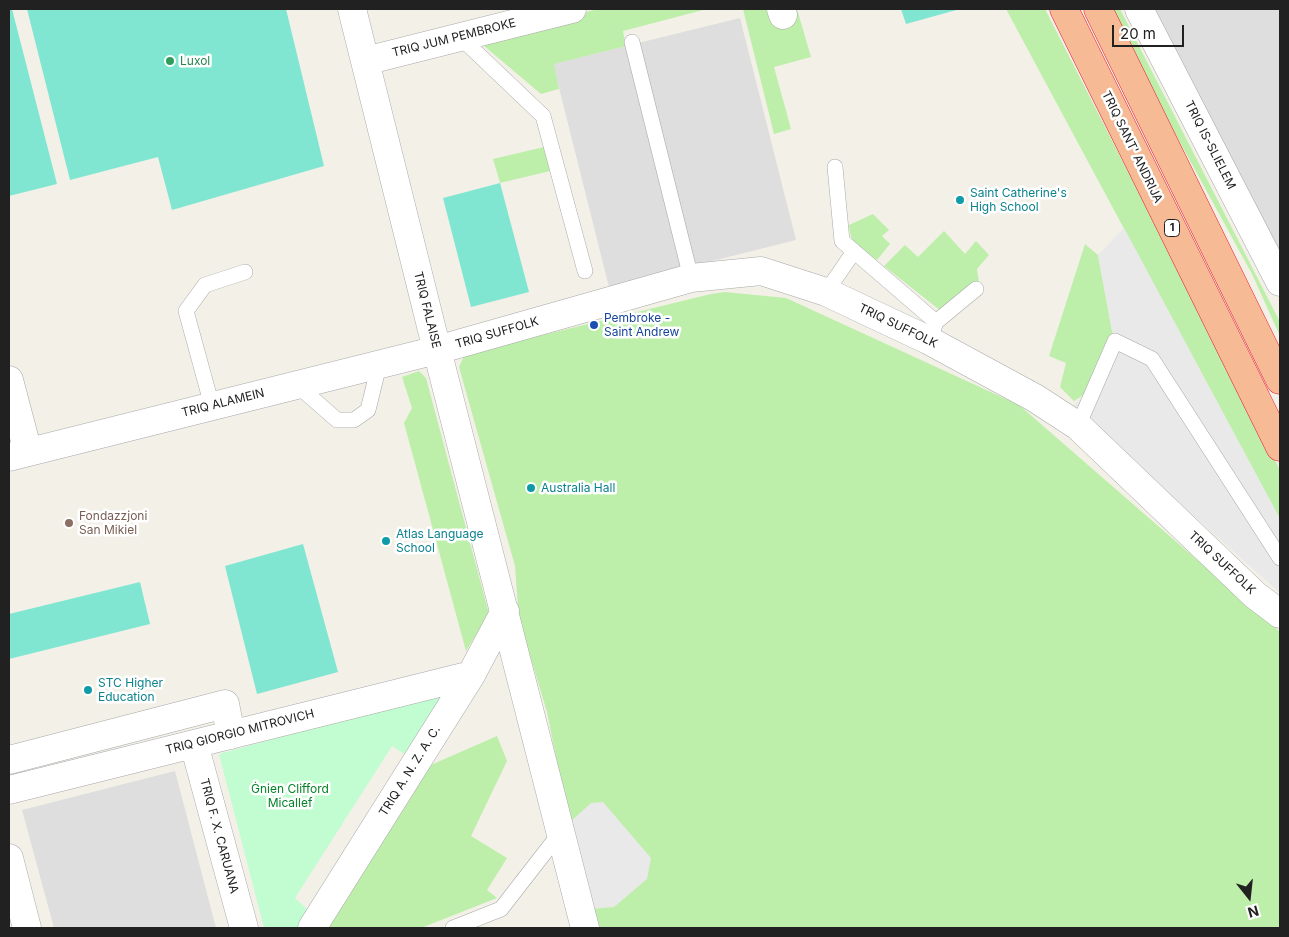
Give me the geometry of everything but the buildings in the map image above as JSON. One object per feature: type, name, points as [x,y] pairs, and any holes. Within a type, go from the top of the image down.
[{"type":"highway","name":"TRIQ SANT' ANDRIJA","points":[[1064,9],[1280,447]]},
{"type":"highway","points":[[1098,9],[1280,380]]},
{"type":"street","name":"TRIQ FALAISE","points":[[352,9],[585,928]]},
{"type":"street","name":"TRIQ JUM PEMBROKE","points":[[365,61],[572,9]]},
{"type":"street","name":"TRIQ IS-SLIELEM","points":[[1139,9],[1278,269]]},
{"type":"street","name":"TRIQ SUFFOLK","points":[[437,350],[691,278],[761,271],[826,292],[932,331],[1078,426],[1255,595],[1280,614]]},
{"type":"street","name":"TRIQ ALAMEIN","points":[[18,455],[437,350]]},
{"type":"street","points":[[9,380],[18,455]]},
{"type":"street","name":"TRIQ A. N. Z. A. C.","points":[[312,928],[471,675],[505,611]]},
{"type":"street","name":"TRIQ GIORGIO MITROVICH","points":[[9,790],[471,675]]},
{"type":"street","points":[[9,760],[225,704],[231,734]]},
{"type":"street","name":"TRIQ F. X. CARUANA","points":[[194,744],[244,928]]},
{"type":"street","points":[[9,858],[27,928]]},
{"type":"lane","points":[[459,36],[543,116],[585,271]]},
{"type":"lane","points":[[632,42],[691,278]]},
{"type":"lane","points":[[835,166],[842,241],[932,331],[976,289]]},
{"type":"lane","points":[[826,292],[853,252]]},
{"type":"lane","points":[[212,406],[186,311],[205,285],[245,272]]},
{"type":"lane","points":[[1078,426],[1115,341],[1152,360],[1280,558]]},
{"type":"lane","points":[[297,385],[337,420],[354,420],[368,410],[379,365]]},
{"type":"lane","points":[[453,928],[500,910],[560,833]]},
{"type":"shaded area","points":[[9,9],[12,9],[57,184],[9,196]]},
{"type":"shaded area","name":"Luxol","points":[[27,9],[286,9],[324,166],[172,210],[158,157],[70,180]]},
{"type":"shaded area","points":[[901,9],[960,9],[906,24]]},
{"type":"shaded area","points":[[1150,9],[1280,9],[1280,266]]},
{"type":"shaded area","points":[[740,18],[796,240],[609,287],[553,64]]},
{"type":"shaded area","points":[[500,183],[529,292],[471,307],[443,198]]},
{"type":"shaded area","points":[[1124,228],[1280,519],[1280,593],[1072,407],[1085,394],[1113,336],[1098,255]]},
{"type":"shaded area","points":[[303,544],[338,672],[257,694],[225,566]]},
{"type":"shaded area","points":[[140,582],[150,624],[9,659],[9,614]]},
{"type":"shaded area","points":[[175,771],[216,928],[54,928],[22,810]]},
{"type":"shaded area","points":[[603,802],[651,858],[647,879],[614,907],[590,909],[569,823],[591,803]]},
{"type":"green space","points":[[598,9],[707,9],[623,31],[626,46],[554,64],[559,89],[541,94],[477,40]]},
{"type":"green space","points":[[743,9],[797,9],[811,57],[774,67],[791,129],[774,134]]},
{"type":"green space","points":[[1006,9],[1045,9],[1280,470],[1280,519]]},
{"type":"green space","points":[[1107,9],[1120,9],[1280,322],[1280,336],[1252,274]]},
{"type":"green space","points":[[544,147],[550,171],[500,183],[493,159]]},
{"type":"green space","points":[[873,214],[889,230],[882,236],[890,244],[877,260],[857,247],[852,238],[849,225]]},
{"type":"green space","points":[[944,231],[965,254],[976,241],[989,255],[977,269],[979,283],[941,311],[884,266],[905,245],[918,257]]},
{"type":"green space","points":[[1085,244],[1098,255],[1113,336],[1085,394],[1074,401],[1060,387],[1066,363],[1049,356]]},
{"type":"green space","points":[[725,292],[786,298],[1019,405],[1280,632],[1280,928],[593,928],[569,823],[547,712],[519,619],[515,566],[459,367],[465,354]]},
{"type":"green space","points":[[419,371],[426,378],[489,614],[466,651],[404,423],[412,408],[402,377]]},
{"type":"green space","name":"Ġnien Clifford Micallef","points":[[444,692],[409,757],[392,746],[295,898],[310,912],[301,928],[264,928],[219,754]]},
{"type":"green space","points":[[497,736],[507,761],[471,836],[507,858],[487,890],[497,898],[421,928],[327,928],[424,768]]},
{"type":"place","name":"Luxol","points":[[170,61]]},
{"type":"place","name":"Saint Catherine's High School","points":[[960,200]]},
{"type":"place","name":"Pembroke - Saint Andrew","points":[[594,325]]},
{"type":"place","name":"Australia Hall","points":[[531,488]]},
{"type":"place","name":"Fondazzjoni San Mikiel","points":[[69,523]]},
{"type":"place","name":"Atlas Language School","points":[[386,541]]},
{"type":"place","name":"STC Higher Education","points":[[88,690]]}]
